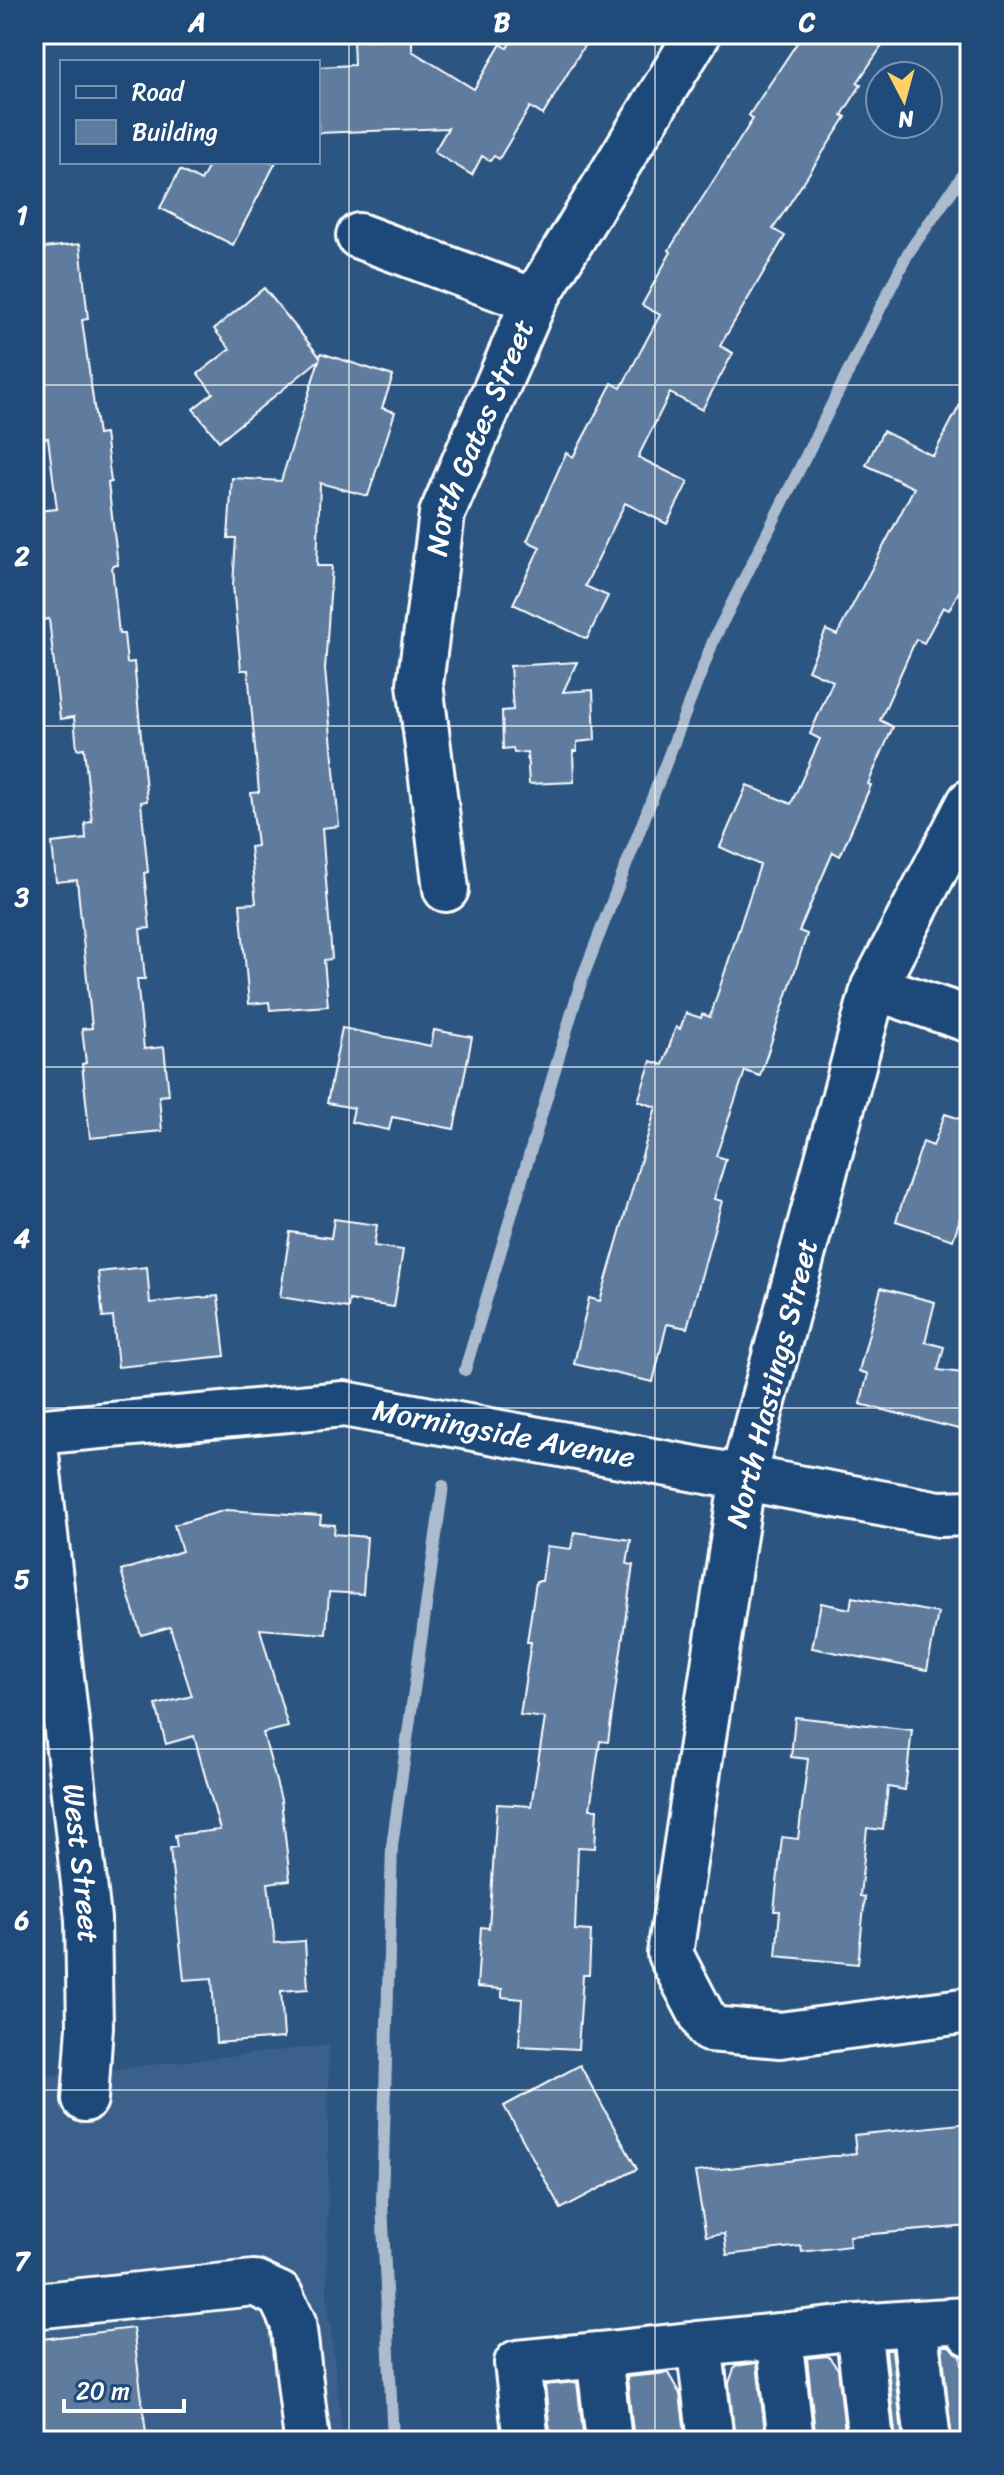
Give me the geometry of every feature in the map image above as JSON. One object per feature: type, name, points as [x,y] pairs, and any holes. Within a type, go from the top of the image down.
[{"type":"street","name":"North Gates Street","points":[[446,889],[420,684],[442,514],[534,301],[698,34]]},
{"type":"street","points":[[359,236],[534,301]]},
{"type":"street","name":"North Hastings Street","points":[[970,802],[874,987],[743,1476],[670,1954],[709,2029],[780,2035],[970,2010]]},
{"type":"street","points":[[874,987],[970,1020]]},
{"type":"street","name":"Morningside Avenue","points":[[34,1434],[344,1404],[939,1514],[970,1513]]},
{"type":"street","name":"West Street","points":[[34,1434],[88,1919],[90,2026],[85,2099]]},
{"type":"street","points":[[34,2306],[254,2283],[280,2295],[293,2322],[307,2441]]},
{"type":"street","points":[[526,2441],[517,2363],[914,2323],[968,2320],[970,2333]]},
{"type":"street","points":[[914,2323],[928,2441]]},
{"type":"street","points":[[858,2327],[871,2441]]},
{"type":"street","points":[[779,2336],[791,2441]]},
{"type":"street","points":[[699,2344],[711,2441]]},
{"type":"street","points":[[599,2355],[609,2441]]},
{"type":"shaded area","points":[[329,2045],[327,2293],[343,2441],[34,2441],[34,2078]]},
{"type":"building","points":[[516,34],[591,34],[543,115],[530,107],[499,159],[494,156],[490,161],[482,156],[472,175],[434,152],[448,128],[320,133],[320,67],[354,65],[353,40],[412,38],[412,51],[474,89],[501,44],[507,48]]},
{"type":"building","points":[[803,34],[890,34],[872,60],[864,60],[864,73],[857,83],[861,85],[842,115],[846,117],[773,229],[785,236],[720,346],[733,353],[702,410],[670,393],[638,457],[688,482],[667,524],[625,503],[585,586],[608,596],[587,639],[513,604],[540,547],[527,541],[566,453],[573,457],[612,383],[621,388],[660,315],[642,305],[671,252],[669,250],[753,119],[749,115]]},
{"type":"building","points":[[210,164],[275,164],[233,245],[160,208],[180,170],[201,181]]},
{"type":"building","points":[[80,244],[88,319],[82,320],[98,435],[105,434],[111,482],[108,483],[118,565],[112,566],[119,634],[124,634],[127,663],[134,662],[147,801],[141,802],[150,928],[140,929],[145,979],[137,979],[144,1049],[164,1047],[169,1095],[159,1096],[162,1131],[90,1138],[82,1064],[86,1063],[82,1029],[92,1028],[77,880],[56,882],[52,843],[86,839],[85,823],[92,822],[84,748],[77,749],[74,717],[60,719],[49,619],[43,620],[37,565],[42,565],[36,511],[57,509],[48,438],[41,439],[39,424],[34,424],[34,249]]},
{"type":"building","points":[[264,288],[320,357],[321,353],[393,376],[382,408],[395,412],[368,496],[320,483],[317,566],[332,566],[325,669],[339,826],[322,828],[332,959],[324,960],[328,1006],[270,1010],[269,1002],[249,1004],[240,904],[256,903],[250,847],[257,846],[251,793],[259,792],[248,670],[241,670],[233,585],[236,538],[228,538],[232,478],[281,481],[319,360],[219,441],[193,409],[213,393],[198,374],[230,349],[214,329]]},
{"type":"building","points":[[970,386],[970,571],[949,610],[943,607],[924,643],[916,639],[880,720],[893,727],[868,784],[871,785],[840,856],[833,852],[799,931],[807,934],[760,1076],[745,1071],[716,1156],[726,1159],[714,1199],[722,1201],[687,1328],[667,1324],[653,1382],[574,1364],[589,1298],[600,1301],[656,1107],[638,1101],[651,1061],[663,1065],[676,1027],[680,1029],[686,1013],[701,1018],[702,1014],[710,1017],[760,865],[720,847],[747,785],[791,804],[820,739],[810,734],[833,681],[808,670],[826,630],[837,635],[914,488],[866,465],[883,431],[933,456]]},
{"type":"building","points":[[577,662],[563,692],[593,690],[595,740],[577,742],[577,751],[573,751],[574,782],[529,784],[527,752],[514,753],[513,748],[503,749],[502,711],[513,710],[510,666]]},
{"type":"building","points":[[342,1028],[431,1046],[434,1030],[472,1037],[454,1129],[392,1117],[389,1130],[351,1122],[354,1108],[327,1103]]},
{"type":"building","points":[[945,1114],[970,1122],[970,1188],[953,1240],[896,1221],[923,1142],[933,1146]]},
{"type":"building","points":[[334,1219],[377,1225],[374,1246],[403,1250],[394,1307],[349,1300],[348,1308],[280,1297],[290,1232],[331,1238]]},
{"type":"building","points":[[147,1267],[150,1303],[218,1296],[225,1356],[118,1367],[113,1317],[103,1318],[98,1272]]},
{"type":"building","points":[[881,1288],[935,1302],[925,1342],[944,1347],[938,1370],[970,1374],[970,1432],[860,1404],[868,1374],[859,1371]]},
{"type":"building","points":[[226,1510],[321,1516],[320,1524],[335,1525],[334,1534],[367,1537],[363,1594],[329,1592],[326,1634],[260,1629],[288,1727],[263,1733],[281,1800],[290,1880],[268,1883],[275,1943],[305,1941],[308,1989],[281,1991],[284,2038],[216,2043],[212,1978],[184,1980],[170,1848],[177,1847],[175,1835],[220,1830],[194,1736],[166,1744],[156,1705],[192,1696],[170,1627],[141,1635],[121,1571],[182,1551],[174,1525]]},
{"type":"building","points":[[574,1532],[631,1540],[627,1564],[633,1565],[608,1742],[600,1741],[590,1809],[597,1809],[595,1848],[578,1847],[575,1930],[591,1931],[589,1975],[583,1975],[578,2049],[519,2046],[522,1999],[502,1997],[502,1989],[477,1987],[481,1927],[489,1928],[497,1804],[531,1806],[545,1718],[520,1715],[536,1581],[542,1581],[547,1546],[571,1549]]},
{"type":"building","points":[[852,1597],[938,1613],[927,1670],[812,1648],[821,1603],[850,1609]]},
{"type":"building","points":[[795,1717],[912,1730],[905,1790],[888,1787],[883,1830],[867,1828],[860,1896],[865,1897],[858,1964],[776,1956],[780,1911],[774,1911],[782,1837],[798,1839],[808,1759],[791,1757]]},
{"type":"building","points":[[580,2065],[637,2169],[561,2209],[504,2106]]},
{"type":"building","points":[[970,2123],[970,2226],[849,2236],[850,2246],[802,2252],[801,2246],[727,2255],[724,2234],[706,2236],[695,2172],[856,2153],[854,2135]]},
{"type":"building","points":[[133,2328],[147,2441],[34,2441],[34,2340]]},
{"type":"building","points":[[942,2346],[949,2346],[961,2356],[970,2441],[952,2441]]},
{"type":"building","points":[[886,2350],[892,2350],[903,2441],[896,2441]]},
{"type":"building","points":[[828,2356],[838,2369],[846,2441],[816,2441],[807,2358]]},
{"type":"building","points":[[757,2363],[766,2441],[735,2441],[729,2383],[735,2366]]},
{"type":"building","points":[[668,2373],[680,2394],[686,2441],[634,2441],[627,2377]]},
{"type":"building","points":[[577,2382],[584,2441],[551,2441],[545,2385]]},
{"type":"waterway","points":[[465,1370],[582,979],[714,639],[908,253],[970,165]]},
{"type":"waterway","points":[[393,2441],[382,2202],[392,1846],[443,1486]]}]
